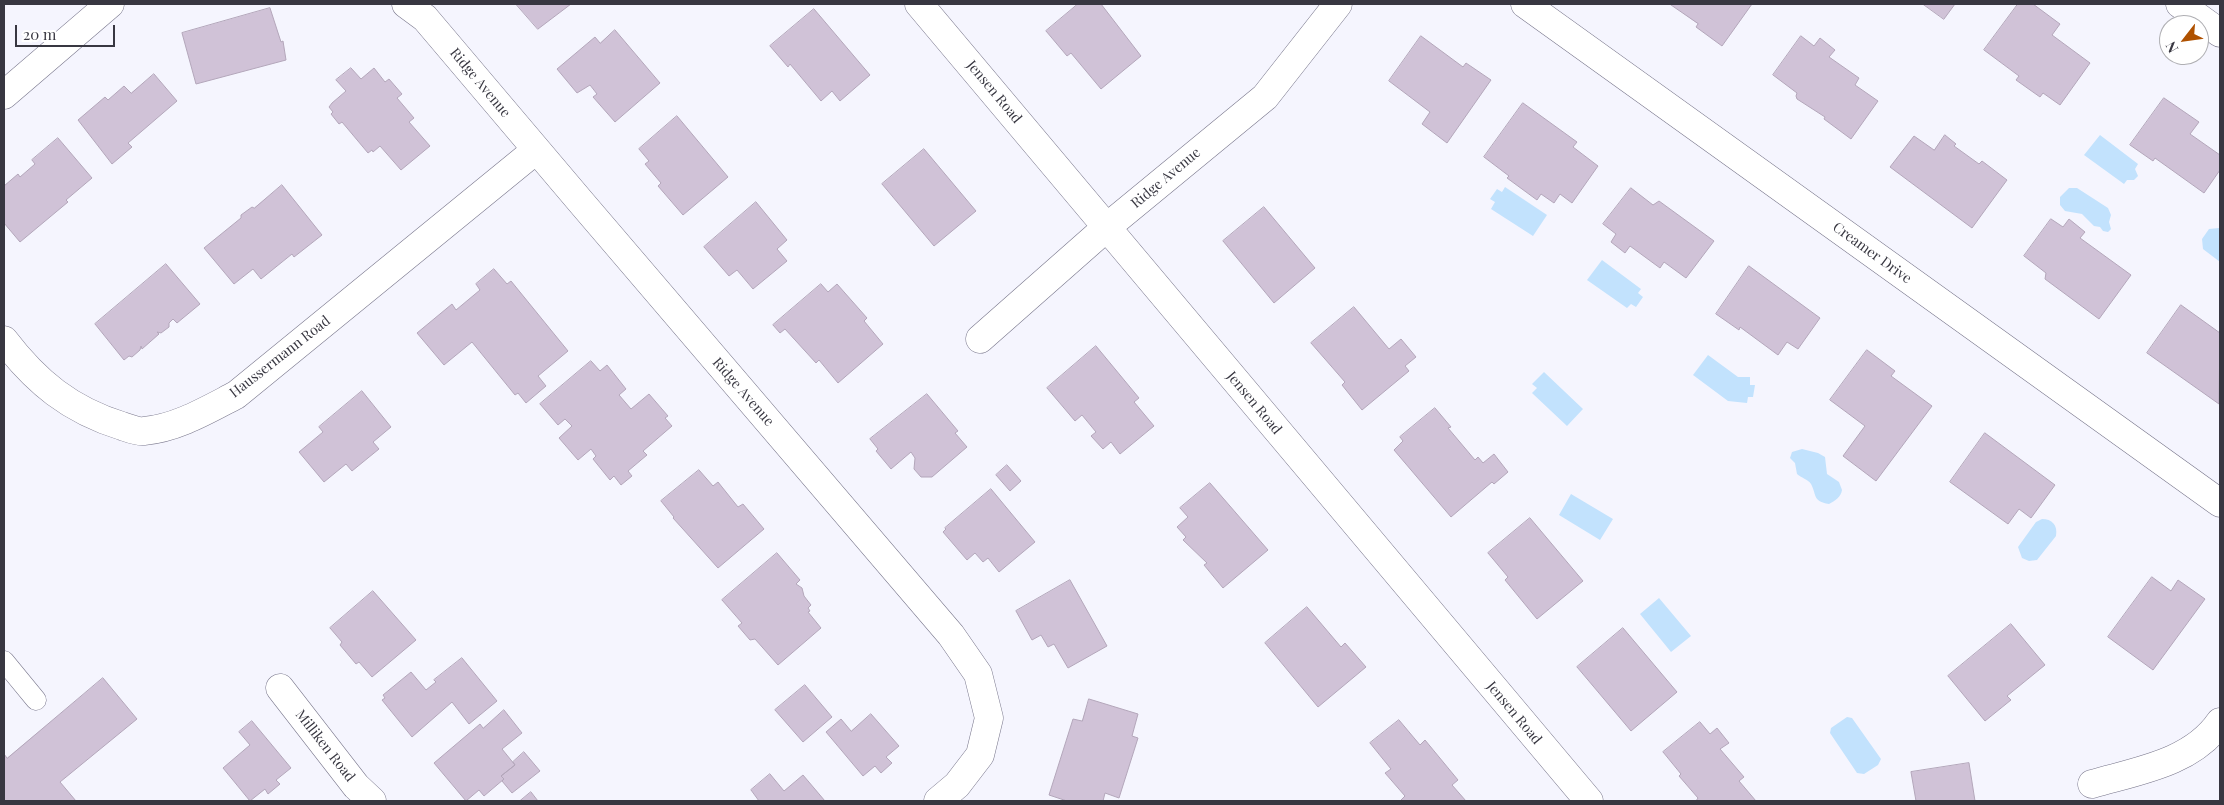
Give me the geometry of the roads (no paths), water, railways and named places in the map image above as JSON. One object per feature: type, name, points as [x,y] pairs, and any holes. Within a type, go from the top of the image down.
[{"type":"street","points":[[4,94],[110,4]]},
{"type":"street","name":"Ridge Avenue","points":[[406,4],[425,18],[951,635],[978,674],[989,718],[980,756],[957,785],[938,801]]},
{"type":"street","name":"Jensen Road","points":[[920,4],[1589,801]]},
{"type":"street","name":"Ridge Avenue","points":[[980,339],[1107,227],[1265,97],[1338,4]]},
{"type":"street","name":"Creamer Drive","points":[[1525,4],[2220,503]]},
{"type":"street","points":[[2180,4],[2220,33]]},
{"type":"street","name":"Haussermann Road","points":[[4,340],[18,358],[59,397],[98,418],[142,432],[188,420],[236,395],[536,150]]},
{"type":"street","name":"Milliken Road","points":[[280,688],[355,796]]},
{"type":"street","points":[[2092,784],[2168,763],[2211,735],[2220,722]]},
{"type":"lane","points":[[4,662],[36,700]]},
{"type":"water","points":[[2100,135],[2138,164],[2135,169],[2138,176],[2134,180],[2127,180],[2124,184],[2084,155]]},
{"type":"water","points":[[1505,187],[1547,215],[1533,236],[1491,209],[1495,202],[1490,199],[1497,189],[1502,192]]},
{"type":"water","points":[[2069,188],[2077,188],[2108,208],[2111,215],[2109,222],[2111,229],[2108,232],[2094,226],[2082,214],[2065,211],[2060,205],[2060,197]]},
{"type":"water","points":[[2220,228],[2220,262],[2203,249],[2202,239],[2209,229]]},
{"type":"water","points":[[1602,260],[1641,289],[1638,293],[1643,297],[1636,307],[1631,304],[1627,308],[1587,280]]},
{"type":"water","points":[[1708,355],[1738,377],[1750,377],[1750,385],[1755,385],[1753,397],[1748,397],[1747,403],[1728,401],[1693,375]]},
{"type":"water","points":[[1544,372],[1583,409],[1567,426],[1532,393],[1537,388],[1532,384]]},
{"type":"water","points":[[1802,449],[1825,457],[1827,474],[1839,482],[1842,490],[1840,495],[1829,504],[1817,499],[1810,482],[1797,474],[1795,463],[1790,458],[1792,452]]},
{"type":"water","points":[[1571,494],[1613,519],[1600,540],[1559,515]]},
{"type":"water","points":[[2042,519],[2054,523],[2056,536],[2037,560],[2029,561],[2022,558],[2018,547],[2036,522]]},
{"type":"water","points":[[1659,598],[1691,636],[1671,652],[1640,614]]},
{"type":"water","points":[[1847,717],[1852,718],[1881,759],[1878,765],[1864,774],[1857,773],[1830,733],[1831,728]]}]
